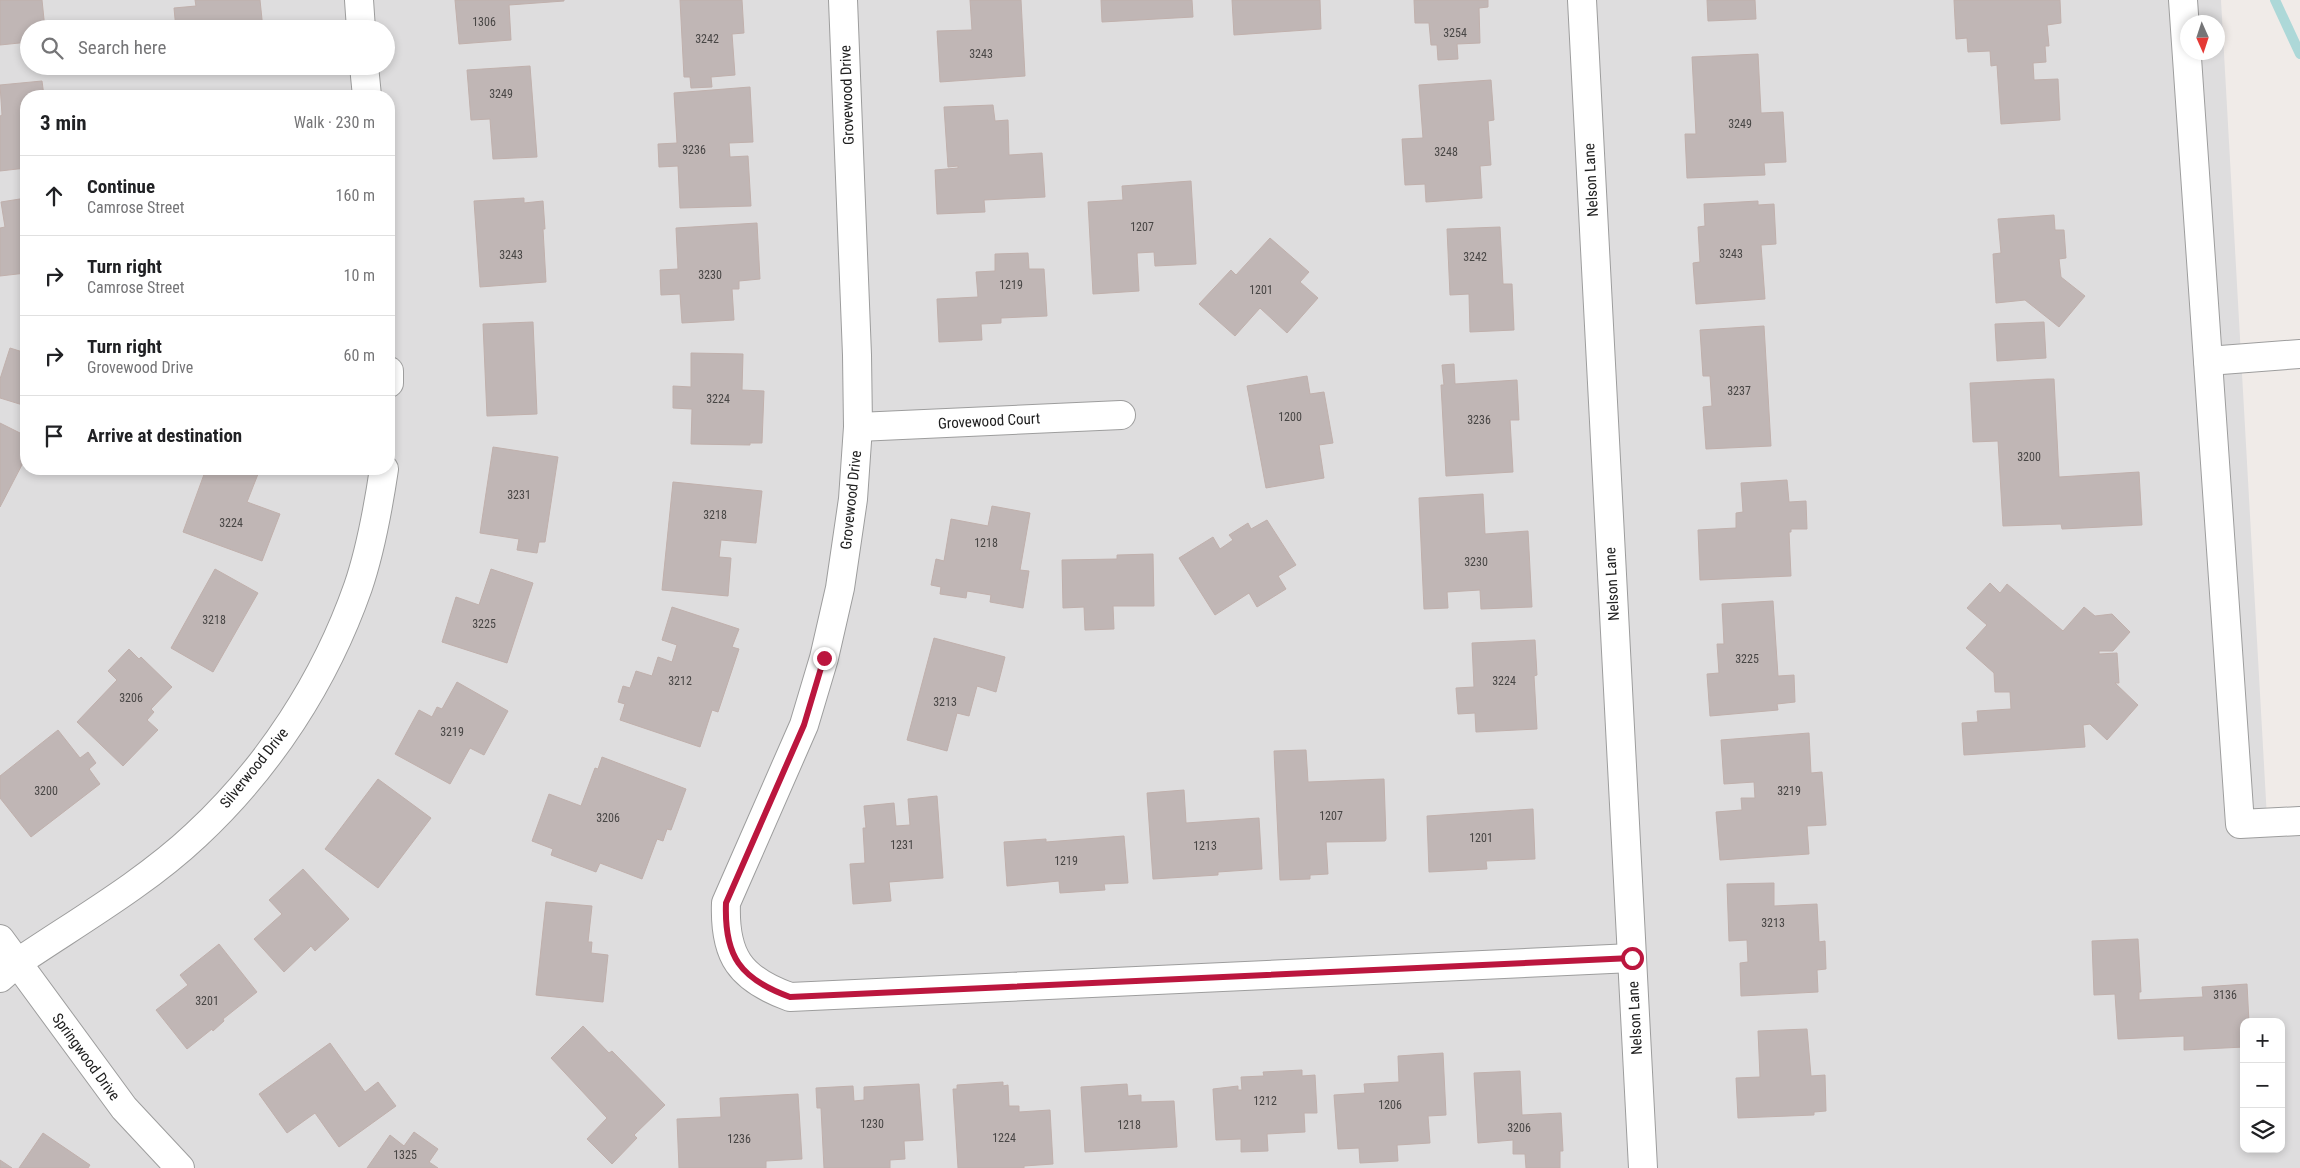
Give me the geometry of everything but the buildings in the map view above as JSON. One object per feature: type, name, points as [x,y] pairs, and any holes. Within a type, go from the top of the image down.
[{"type":"street","points":[[359,0],[360,20]]},
{"type":"street","name":"Grovewood Drive","points":[[843,0],[857,355],[858,427],[853,499],[840,588],[824,658],[804,725],[726,903],[725,928],[732,952],[746,973],[766,989],[790,997],[1632,958]]},
{"type":"street","name":"Nelson Lane","points":[[1582,0],[1643,1168]]},
{"type":"street","points":[[2183,0],[2240,824],[2300,821]]},
{"type":"street","points":[[365,75],[366,90]]},
{"type":"street","points":[[2208,360],[2300,354]]},
{"type":"street","name":"Grovewood Court","points":[[858,427],[1121,415]]},
{"type":"street","name":"Silverwood Drive","points":[[8,970],[156,869],[195,836],[239,792],[284,735],[326,663],[358,587],[375,527],[383,475]]},
{"type":"street","name":"Springwood Drive","points":[[0,939],[8,970],[124,1108],[180,1168]]},
{"type":"shaded area","points":[[0,0],[2221,0],[2222,15],[2180,15],[2180,60],[2224,60],[2268,836],[2300,836],[2300,1168],[0,1168]]},
{"type":"waterway","points":[[2275,0],[2300,54]]},
{"type":"route","points":[[824,658],[804,725],[726,903],[725,928],[732,952],[746,973],[766,989],[790,997],[1632,958]]}]
